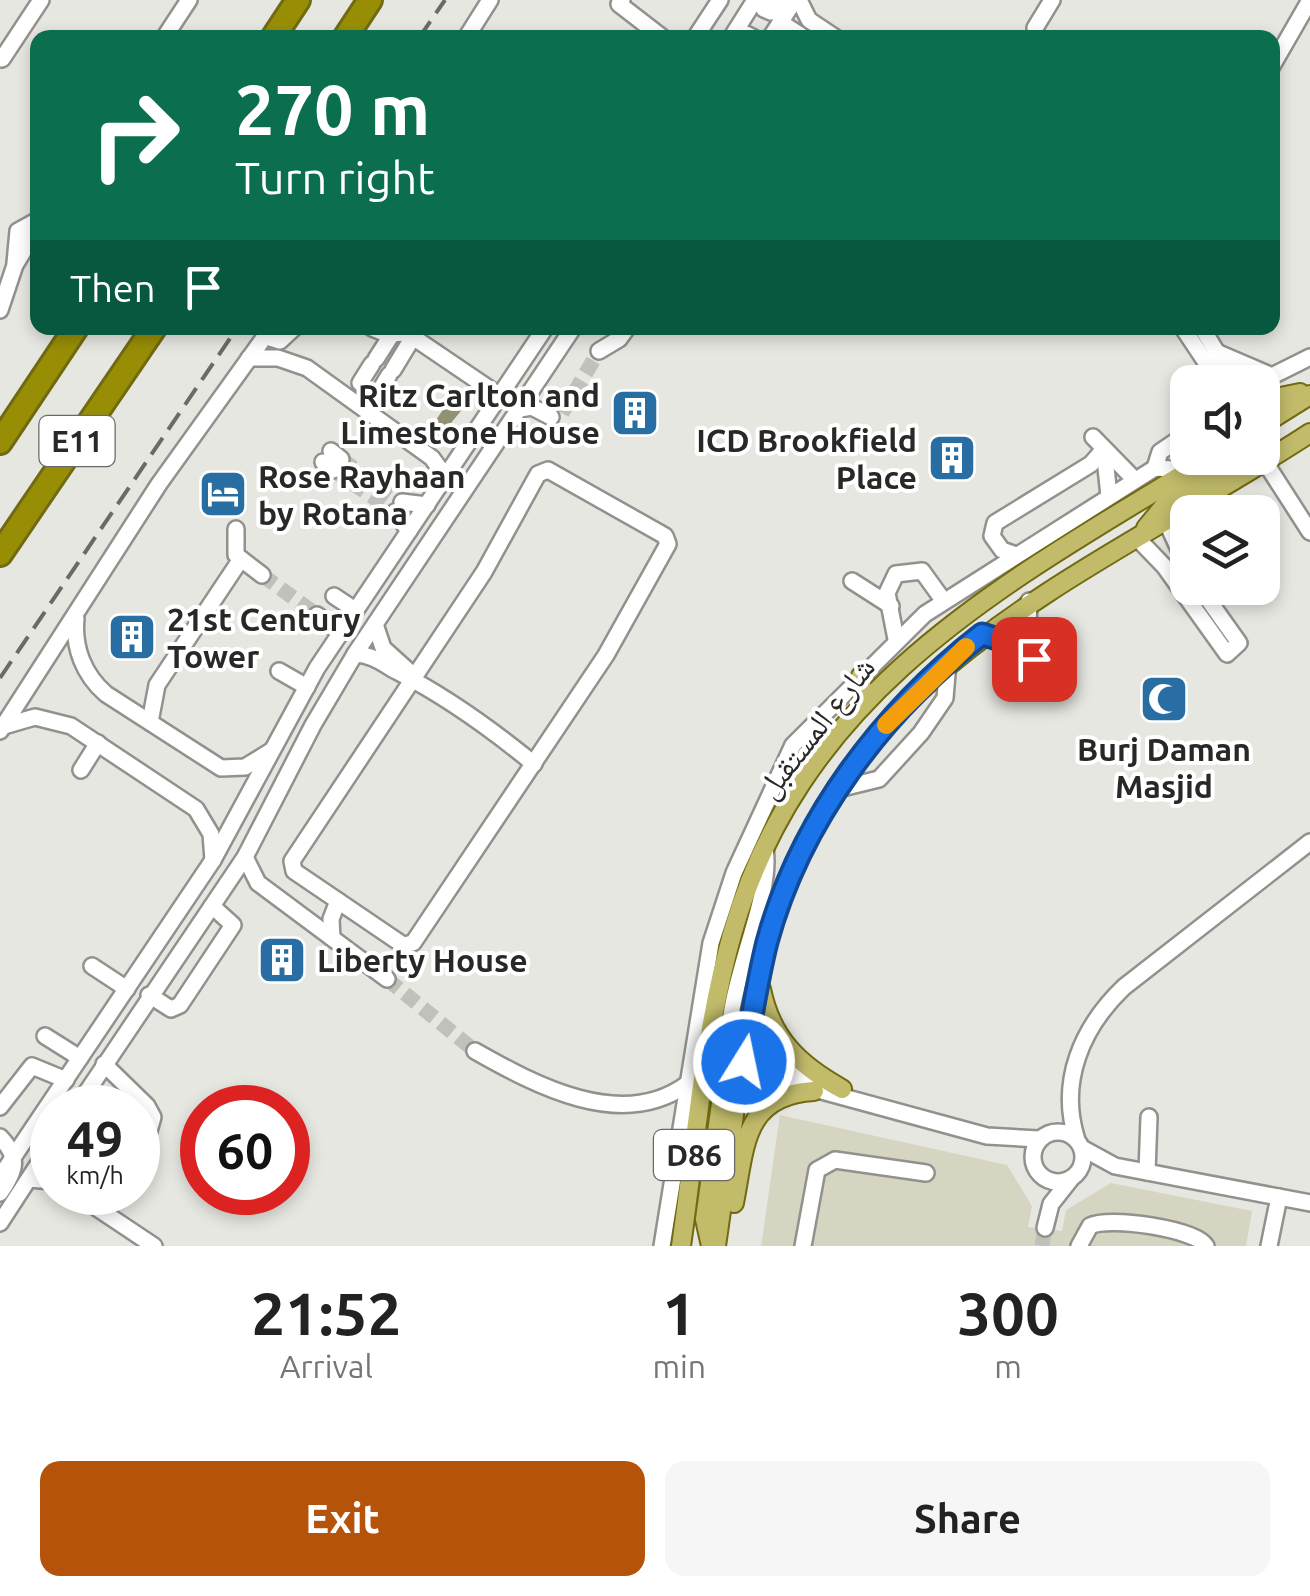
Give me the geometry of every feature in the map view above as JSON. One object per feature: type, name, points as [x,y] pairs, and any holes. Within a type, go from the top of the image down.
[{"type":"highway","points":[[278,30],[298,0]]},
{"type":"highway","points":[[350,30],[370,0]]},
{"type":"highway","name":"E11","points":[[0,442],[71,335]]},
{"type":"highway","name":"E11","points":[[0,554],[149,335]]},
{"type":"main road","points":[[1280,398],[1310,393]]},
{"type":"main road","points":[[1280,413],[1310,393]]},
{"type":"main road","name":"شارع المستقبل","points":[[1280,452],[1310,433]]},
{"type":"main road","name":"شارع المستقبل","points":[[681,1246],[732,933],[765,848],[806,779],[862,706],[912,656],[981,600],[1181,475]]},
{"type":"main road","points":[[1141,536],[1165,505],[1215,475]]},
{"type":"main road","name":"شارع المستقبل","points":[[716,1246],[740,1066],[741,1030],[790,877],[838,788],[889,722],[948,662],[982,634],[1029,601],[1243,475]]},
{"type":"main road","points":[[861,676],[862,706]]},
{"type":"main road","points":[[760,972],[766,1010],[784,1045],[812,1072],[842,1089]]},
{"type":"main road","points":[[706,1091],[716,1082],[723,1089],[705,1219],[716,1246]]},
{"type":"main road","points":[[716,1246],[752,1123],[780,1098],[814,1091]]},
{"type":"main road","points":[[667,1212],[679,1203],[685,1172],[693,1163]]},
{"type":"street","points":[[2,59],[41,0]]},
{"type":"street","points":[[169,30],[189,0]]},
{"type":"street","points":[[471,30],[490,0]]},
{"type":"street","points":[[700,30],[720,0]]},
{"type":"street","points":[[735,30],[755,0]]},
{"type":"street","points":[[765,0],[763,6],[768,12],[783,0]]},
{"type":"street","points":[[778,30],[797,0],[808,20],[824,30]]},
{"type":"street","points":[[1035,28],[1052,0]]},
{"type":"street","points":[[1280,52],[1310,0]]},
{"type":"street","points":[[618,2],[653,30]]},
{"type":"street","points":[[0,310],[9,261],[30,234]]},
{"type":"street","points":[[2,728],[159,484],[266,335]]},
{"type":"street","points":[[360,383],[391,335]]},
{"type":"street","points":[[410,335],[502,391]]},
{"type":"street","points":[[0,1177],[213,860],[341,632],[540,335]]},
{"type":"street","points":[[91,1085],[244,857],[355,654],[569,335]]},
{"type":"street","points":[[599,351],[622,335]]},
{"type":"street","points":[[1188,335],[1208,365]]},
{"type":"street","points":[[1206,335],[1224,365]]},
{"type":"street","points":[[376,397],[413,337]]},
{"type":"street","points":[[1216,352],[1272,376],[1310,358]]},
{"type":"street","points":[[249,358],[284,360],[318,374],[432,458],[445,476]]},
{"type":"street","points":[[489,375],[502,391]]},
{"type":"street","points":[[520,408],[537,408],[553,414],[534,386]]},
{"type":"street","points":[[468,411],[482,421]]},
{"type":"street","points":[[1099,443],[1116,456],[1134,480]]},
{"type":"street","points":[[1099,443],[1109,496]]},
{"type":"street","points":[[1016,554],[997,546],[992,536],[995,523],[1091,464],[1099,443]]},
{"type":"street","points":[[1155,468],[1160,452],[1170,445]]},
{"type":"street","points":[[662,1246],[705,968],[734,872],[794,744],[896,639],[943,600],[1134,480],[1155,468],[1170,469]]},
{"type":"street","points":[[540,472],[551,472],[665,536],[667,547],[621,632],[534,764],[410,945],[400,944],[294,871],[292,861],[484,572],[540,472]]},
{"type":"street","points":[[1273,475],[1310,532]]},
{"type":"street","points":[[409,531],[399,507],[426,505]]},
{"type":"street","points":[[1166,521],[1170,530]]},
{"type":"street","points":[[236,528],[235,549],[240,559],[262,575]]},
{"type":"street","points":[[1141,536],[1170,574]]},
{"type":"street","points":[[150,722],[157,685],[240,559]]},
{"type":"street","points":[[896,639],[890,605],[892,578],[910,570],[929,576],[943,600]]},
{"type":"street","points":[[852,580],[917,621]]},
{"type":"street","points":[[334,596],[355,610]]},
{"type":"street","points":[[982,634],[1030,655],[1029,601]]},
{"type":"street","points":[[1192,605],[1227,654],[1239,643],[1212,605]]},
{"type":"street","points":[[317,615],[341,632]]},
{"type":"street","points":[[76,617],[78,648],[88,673],[125,706],[221,768],[246,767],[274,748]]},
{"type":"street","points":[[375,624],[384,648],[414,676]]},
{"type":"street","points":[[355,654],[372,656],[414,676],[462,706],[534,764]]},
{"type":"street","points":[[838,788],[879,779],[922,733],[945,698],[948,662]]},
{"type":"street","points":[[279,671],[307,687]]},
{"type":"street","points":[[125,706],[157,685]]},
{"type":"street","points":[[2,728],[25,718],[55,718],[98,743],[196,809],[210,834],[213,860]]},
{"type":"street","points":[[81,770],[98,743]]},
{"type":"street","points":[[1070,1093],[1083,1162],[1046,1221],[1036,1168],[1044,1136],[1070,1093],[1078,1053],[1109,1001],[1310,842]]},
{"type":"street","points":[[741,1030],[746,950],[766,884],[765,848]]},
{"type":"street","points":[[244,857],[252,877],[386,979]]},
{"type":"street","points":[[300,914],[333,898]]},
{"type":"street","points":[[332,938],[333,898]]},
{"type":"street","points":[[149,995],[173,1009],[180,1005],[233,925],[212,906]]},
{"type":"street","points":[[92,966],[127,988]]},
{"type":"street","points":[[45,1036],[80,1058]]},
{"type":"street","points":[[475,1051],[535,1084],[573,1097],[642,1102],[673,1094],[687,1084]]},
{"type":"street","points":[[104,1064],[126,1085]]},
{"type":"street","points":[[0,1106],[32,1066],[66,1080]]},
{"type":"street","points":[[740,1066],[814,1091],[987,1136],[1064,1132],[1115,1166],[1310,1203]]},
{"type":"street","points":[[706,1091],[740,1066],[842,1089],[875,1104]]},
{"type":"street","points":[[1147,1172],[1149,1118]]},
{"type":"street","points":[[987,1136],[1055,1182],[1115,1166]]},
{"type":"street","points":[[0,1137],[15,1154],[14,1173],[0,1193]]},
{"type":"street","points":[[803,1246],[817,1170],[826,1162],[926,1173]]},
{"type":"street","points":[[0,1222],[5,1209],[29,1179]]},
{"type":"street","points":[[1269,1246],[1278,1197]]},
{"type":"street","points":[[102,1215],[135,1241],[154,1246]]},
{"type":"street","points":[[1079,1246],[1090,1226],[1112,1220],[1196,1236],[1206,1246]]},
{"type":"green space","points":[[780,1115],[1007,1165],[1032,1206],[1028,1227],[1062,1231],[1066,1210],[1111,1183],[1252,1211],[1246,1246],[761,1246]]},
{"type":"shaded area","points":[[451,398],[464,407],[435,443],[425,436]]},
{"type":"tunnel","points":[[562,413],[599,351]]},
{"type":"tunnel","points":[[341,459],[402,502]]},
{"type":"tunnel","points":[[333,470],[395,512]]},
{"type":"tunnel","points":[[262,575],[317,615]]},
{"type":"tunnel","points":[[387,979],[475,1051]]},
{"type":"tunnel","points":[[1042,1246],[1045,1228]]},
{"type":"railway","points":[[424,30],[445,0]]},
{"type":"railway","points":[[0,678],[232,335]]},
{"type":"slow traffic","points":[[886,725],[966,647]]},
{"type":"place","name":"Ritz Carlton and Limestone House","points":[[635,413]]},
{"type":"place","name":"ICD Brookfield Place","points":[[952,458]]},
{"type":"place","name":"Rose Rayhaan by Rotana","points":[[223,494]]},
{"type":"place","name":"21st Century Tower","points":[[132,637]]},
{"type":"place","name":"Burj Daman Masjid","points":[[1164,699]]},
{"type":"place","name":"Liberty House","points":[[282,960]]},
{"type":"route","points":[[744,1062],[760,972],[778,908],[804,846],[838,788],[900,709],[982,634],[1016,645],[1034,659]]}]
